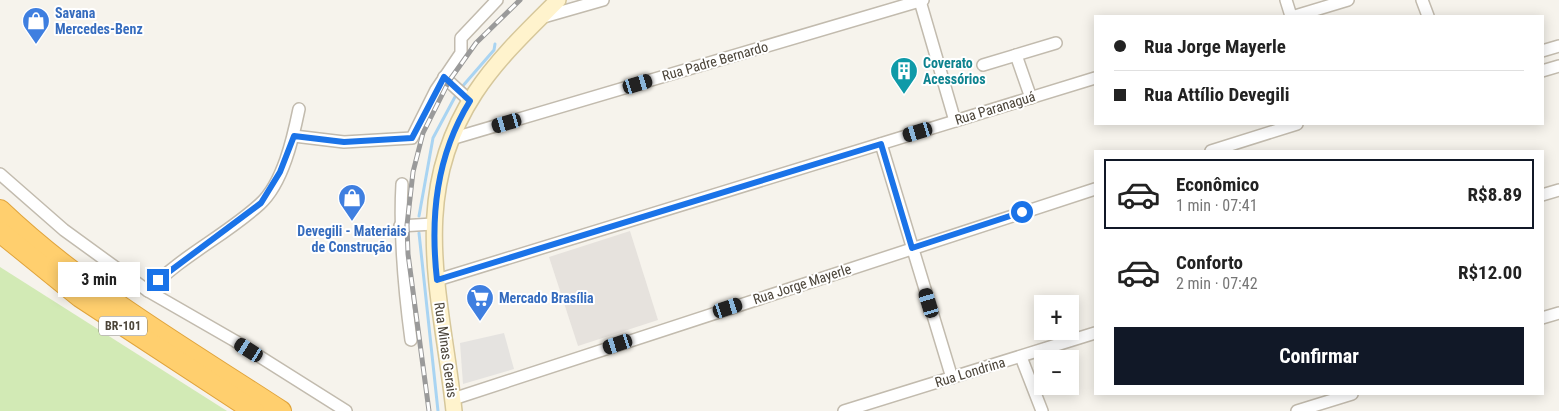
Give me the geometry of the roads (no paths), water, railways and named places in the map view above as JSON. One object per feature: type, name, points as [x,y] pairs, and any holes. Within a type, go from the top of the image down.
[{"type":"highway","name":"BR-101","points":[[0,210],[47,252],[100,293],[281,411]]},
{"type":"highway","name":"BR-101","points":[[0,232],[80,296],[254,411]]},
{"type":"main road","name":"Rua Minas Gerais","points":[[453,405],[437,280],[433,224],[438,180],[451,139],[470,101],[504,55],[558,0]]},
{"type":"street","points":[[294,136],[344,142],[412,138],[444,77],[461,53],[461,38],[497,0]]},
{"type":"street","points":[[540,18],[603,0]]},
{"type":"street","points":[[921,0],[955,121]]},
{"type":"street","name":"Rua Padre Bernardo","points":[[451,139],[921,0]]},
{"type":"street","points":[[1286,0],[1291,15]]},
{"type":"street","points":[[1298,15],[1348,0]]},
{"type":"street","points":[[1422,0],[1428,15]]},
{"type":"street","points":[[983,65],[1056,43]]},
{"type":"street","points":[[1544,50],[1559,46]]},
{"type":"street","points":[[1016,55],[1031,98]]},
{"type":"street","points":[[1544,70],[1559,66]]},
{"type":"street","points":[[444,77],[470,101]]},
{"type":"street","name":"Rua Paranaguá","points":[[437,280],[1094,78]]},
{"type":"street","points":[[148,291],[175,266],[261,203],[280,172],[294,136],[298,109]]},
{"type":"street","points":[[1215,150],[1294,125]]},
{"type":"street","points":[[881,144],[952,378]]},
{"type":"street","points":[[0,174],[64,230],[148,291],[235,341],[346,411]]},
{"type":"street","points":[[402,184],[400,226],[402,260],[412,340]]},
{"type":"street","name":"Rua Jorge Mayerle","points":[[453,405],[912,248],[1094,189]]},
{"type":"street","points":[[1544,194],[1559,190]]},
{"type":"street","points":[[400,226],[433,224]]},
{"type":"street","points":[[1544,317],[1559,313]]},
{"type":"street","name":"Rua Londrina","points":[[844,411],[1094,334]]},
{"type":"street","points":[[1021,356],[1042,411]]},
{"type":"street","points":[[1297,411],[1317,408],[1350,395]]},
{"type":"waterway","points":[[461,88],[494,50],[495,44]]},
{"type":"waterway","points":[[419,216],[433,138],[456,95]]},
{"type":"waterway","points":[[419,233],[438,411]]},
{"type":"railway","points":[[429,411],[408,254],[407,225],[413,172],[423,133],[449,81],[476,43],[520,0]]},
{"type":"place","name":"Savana Mercedes-Benz","points":[[36,45]]},
{"type":"place","name":"Coverato Acessórios","points":[[904,95]]},
{"type":"place","name":"Devegili - Materiais de Construção","points":[[352,222]]},
{"type":"place","name":"Mercado Brasília","points":[[480,322]]}]
